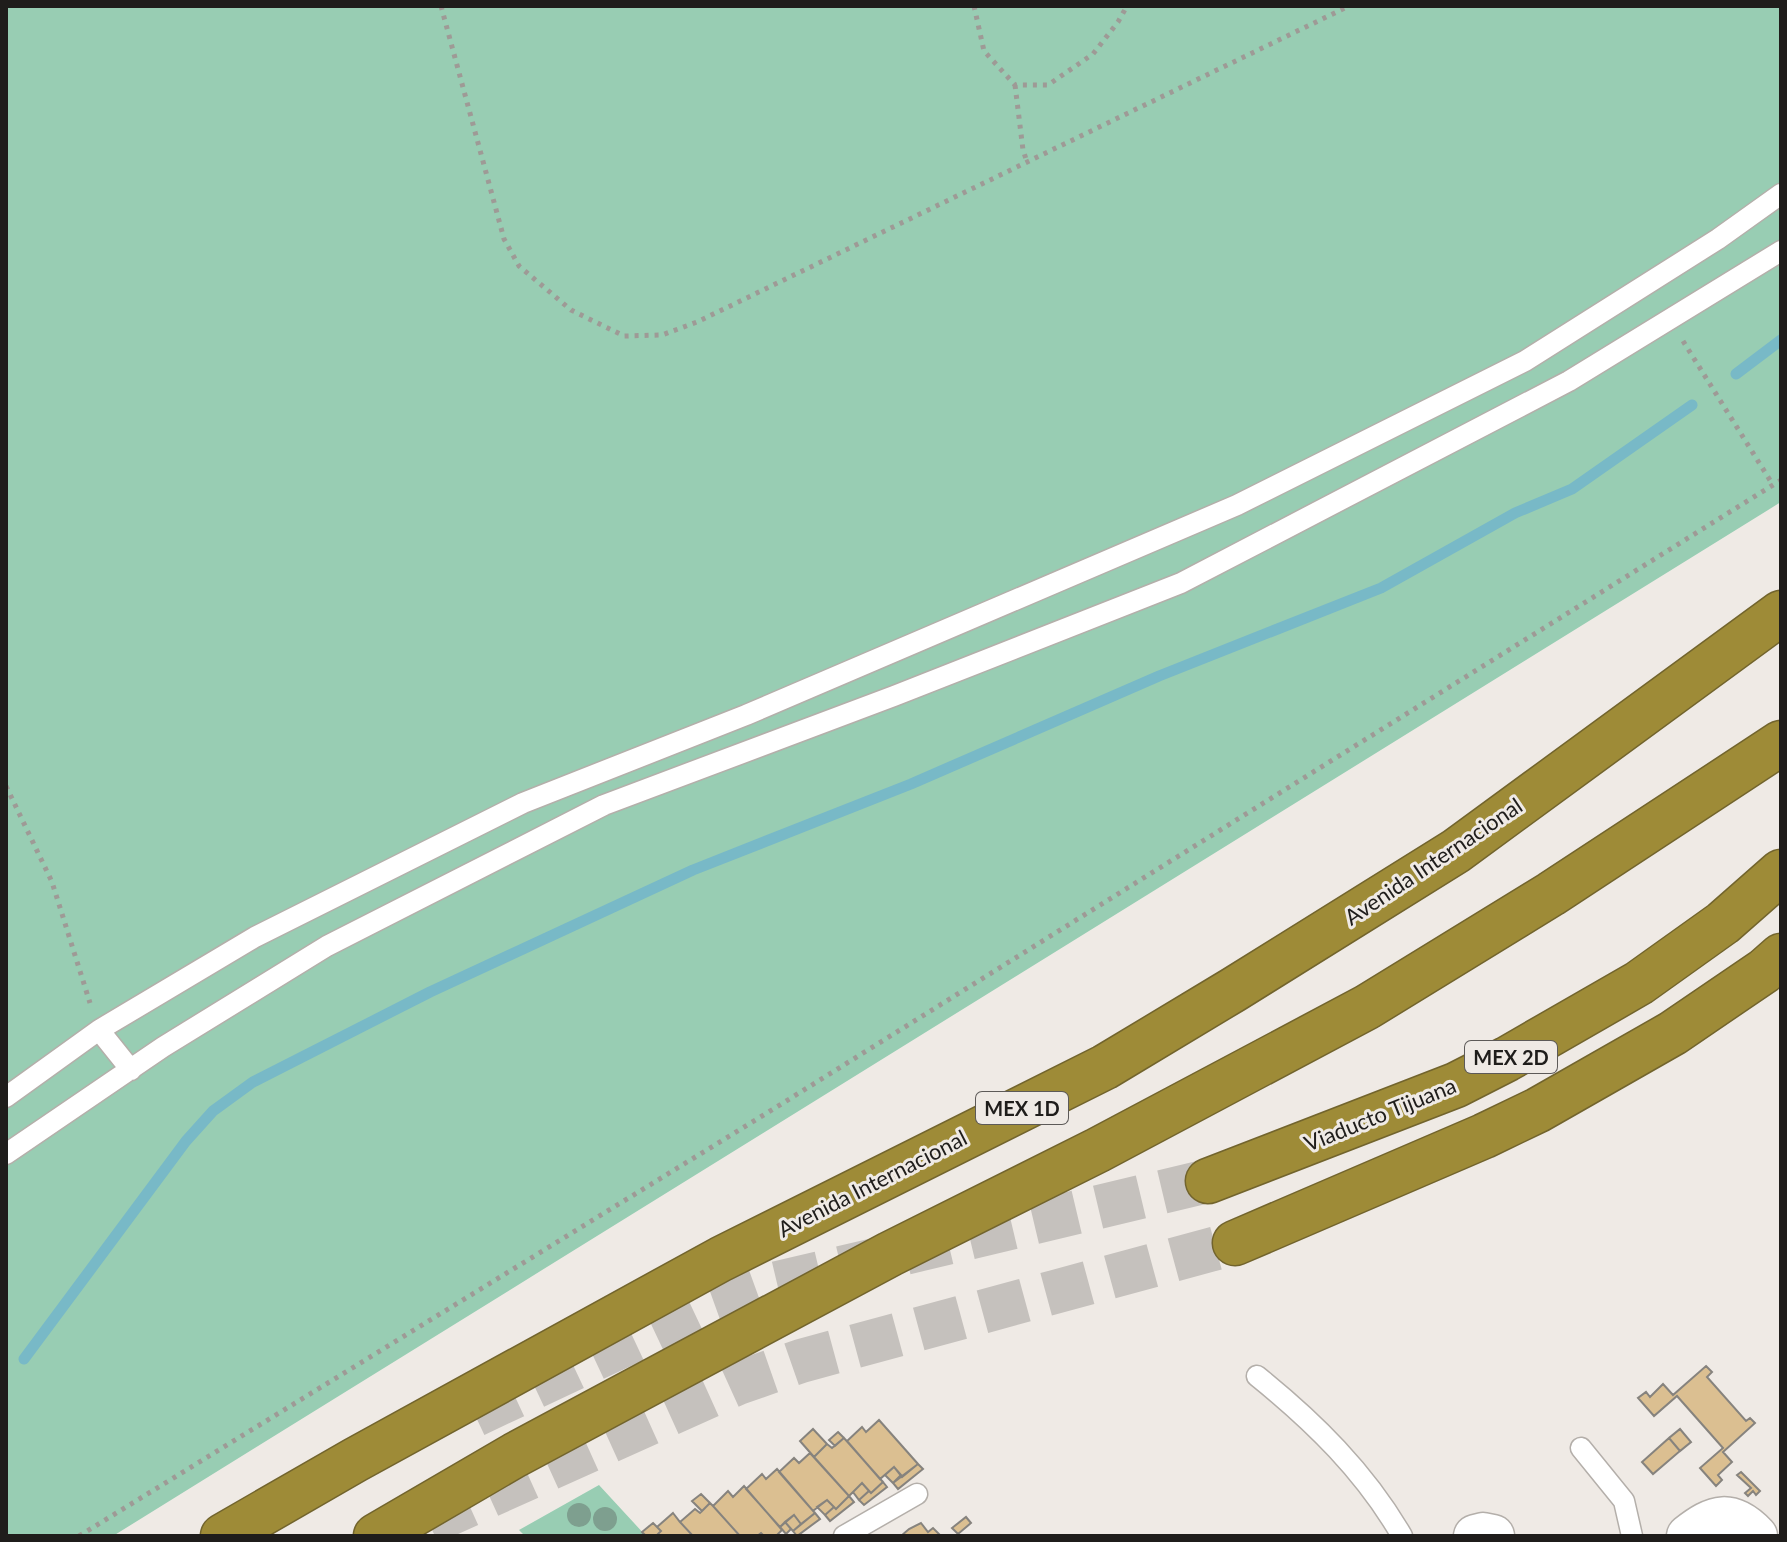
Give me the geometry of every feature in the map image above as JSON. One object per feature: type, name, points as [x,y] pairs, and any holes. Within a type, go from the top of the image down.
[{"type":"highway","name":"Avenida Internacional","points":[[223,1536],[721,1259],[1105,1067],[1456,851],[1781,613]]},
{"type":"highway","points":[[376,1536],[515,1455],[876,1261],[1098,1150],[1367,1007],[1551,894],[1781,743]]},
{"type":"highway","name":"Viaducto Tijuana","points":[[1208,1181],[1456,1085],[1507,1059],[1639,983],[1723,923],[1781,872]]},
{"type":"highway","name":"MEX 2D","points":[[1235,1243],[1538,1110],[1673,1033],[1781,956]]},
{"type":"street","points":[[1688,1536],[1710,1522],[1725,1517],[1739,1520],[1756,1536]]},
{"type":"street","points":[[1475,1536],[1493,1536]]},
{"type":"lane","points":[[6,1097],[99,1030],[255,937],[523,803],[746,715],[1237,505],[1511,368],[1718,239],[1781,194]]},
{"type":"lane","points":[[6,1154],[163,1047],[327,946],[604,805],[894,696],[1181,583],[1569,381],[1781,251]]},
{"type":"lane","points":[[99,1030],[131,1070]]},
{"type":"lane","points":[[1257,1376],[1297,1408],[1333,1443],[1365,1481],[1402,1536]]},
{"type":"lane","points":[[1581,1448],[1624,1501],[1632,1536]]},
{"type":"lane","points":[[844,1536],[917,1494]]},
{"type":"path","points":[[441,6],[504,239],[519,266],[571,310],[624,336],[662,335],[697,322],[1349,6]]},
{"type":"path","points":[[974,6],[984,51],[1015,85],[1027,162]]},
{"type":"path","points":[[1015,85],[1048,85],[1093,54],[1127,6]]},
{"type":"path","points":[[1670,320],[1773,485]]},
{"type":"path","points":[[79,1536],[775,1108],[1781,480]]},
{"type":"path","points":[[6,786],[52,882],[99,1030]]},
{"type":"green space","points":[[6,6],[1781,6],[1781,502],[113,1536],[6,1536]]},
{"type":"green space","points":[[599,1485],[646,1536],[525,1536],[519,1530]]},
{"type":"building","points":[[1706,1366],[1712,1372],[1707,1377],[1746,1421],[1750,1418],[1755,1423],[1723,1452],[1732,1462],[1718,1475],[1722,1480],[1716,1486],[1700,1468],[1723,1448],[1677,1396],[1654,1416],[1638,1398],[1646,1392],[1650,1397],[1663,1384],[1673,1395]]},
{"type":"building","points":[[879,1420],[918,1464],[902,1477],[894,1467],[880,1479],[847,1441],[862,1427],[866,1432]]},
{"type":"building","points":[[813,1429],[827,1444],[814,1457],[800,1441]]},
{"type":"building","points":[[1680,1429],[1691,1442],[1680,1451],[1669,1438]]},
{"type":"building","points":[[838,1432],[844,1438],[835,1446],[829,1440]]},
{"type":"building","points":[[844,1438],[883,1482],[871,1493],[862,1483],[849,1496],[814,1457],[827,1444],[832,1448]]},
{"type":"building","points":[[1669,1438],[1680,1451],[1653,1474],[1642,1462]]},
{"type":"building","points":[[810,1453],[849,1496],[836,1509],[827,1500],[813,1511],[779,1472],[794,1458],[799,1463]]},
{"type":"building","points":[[918,1464],[923,1469],[898,1489],[893,1483]]},
{"type":"building","points":[[894,1467],[901,1475],[893,1483],[885,1475]]},
{"type":"building","points":[[777,1469],[815,1513],[801,1524],[794,1515],[780,1527],[746,1489],[762,1474],[766,1479]]},
{"type":"building","points":[[1741,1472],[1760,1491],[1756,1495],[1753,1491],[1748,1496],[1745,1493],[1751,1488],[1737,1475]]},
{"type":"building","points":[[883,1482],[887,1487],[864,1505],[859,1500],[869,1491],[871,1493]]},
{"type":"building","points":[[862,1483],[869,1491],[859,1500],[853,1492]]},
{"type":"building","points":[[744,1486],[782,1530],[776,1536],[761,1533],[757,1536],[740,1536],[713,1506],[728,1491],[733,1497]]},
{"type":"building","points":[[701,1494],[710,1503],[702,1511],[692,1501]]},
{"type":"building","points":[[849,1496],[854,1502],[830,1521],[825,1515]]},
{"type":"building","points":[[827,1500],[834,1507],[825,1515],[817,1507]]},
{"type":"building","points":[[710,1503],[740,1536],[693,1536],[680,1522],[695,1509],[700,1513]]},
{"type":"building","points":[[673,1513],[693,1536],[656,1536],[661,1531],[657,1527]]},
{"type":"building","points":[[815,1513],[820,1519],[797,1536],[793,1531]]},
{"type":"building","points":[[794,1515],[801,1524],[793,1531],[785,1522]]},
{"type":"building","points":[[966,1517],[971,1523],[958,1534],[952,1528]]},
{"type":"building","points":[[785,1522],[791,1529],[786,1534],[780,1527]]},
{"type":"building","points":[[653,1523],[661,1531],[656,1536],[646,1536],[642,1532]]},
{"type":"building","points":[[921,1523],[928,1532],[933,1528],[941,1536],[901,1536],[909,1529]]},
{"type":"waterway","points":[[1736,374],[1781,340]]},
{"type":"waterway","points":[[24,1359],[186,1141],[213,1111],[253,1082],[430,992],[693,870],[911,784],[1159,676],[1381,588],[1515,513],[1572,489],[1692,405]]},
{"type":"tunnel","points":[[475,1415],[700,1309],[761,1287],[1208,1181]]},
{"type":"tunnel","points":[[429,1523],[738,1383],[801,1361],[1235,1243]]}]
